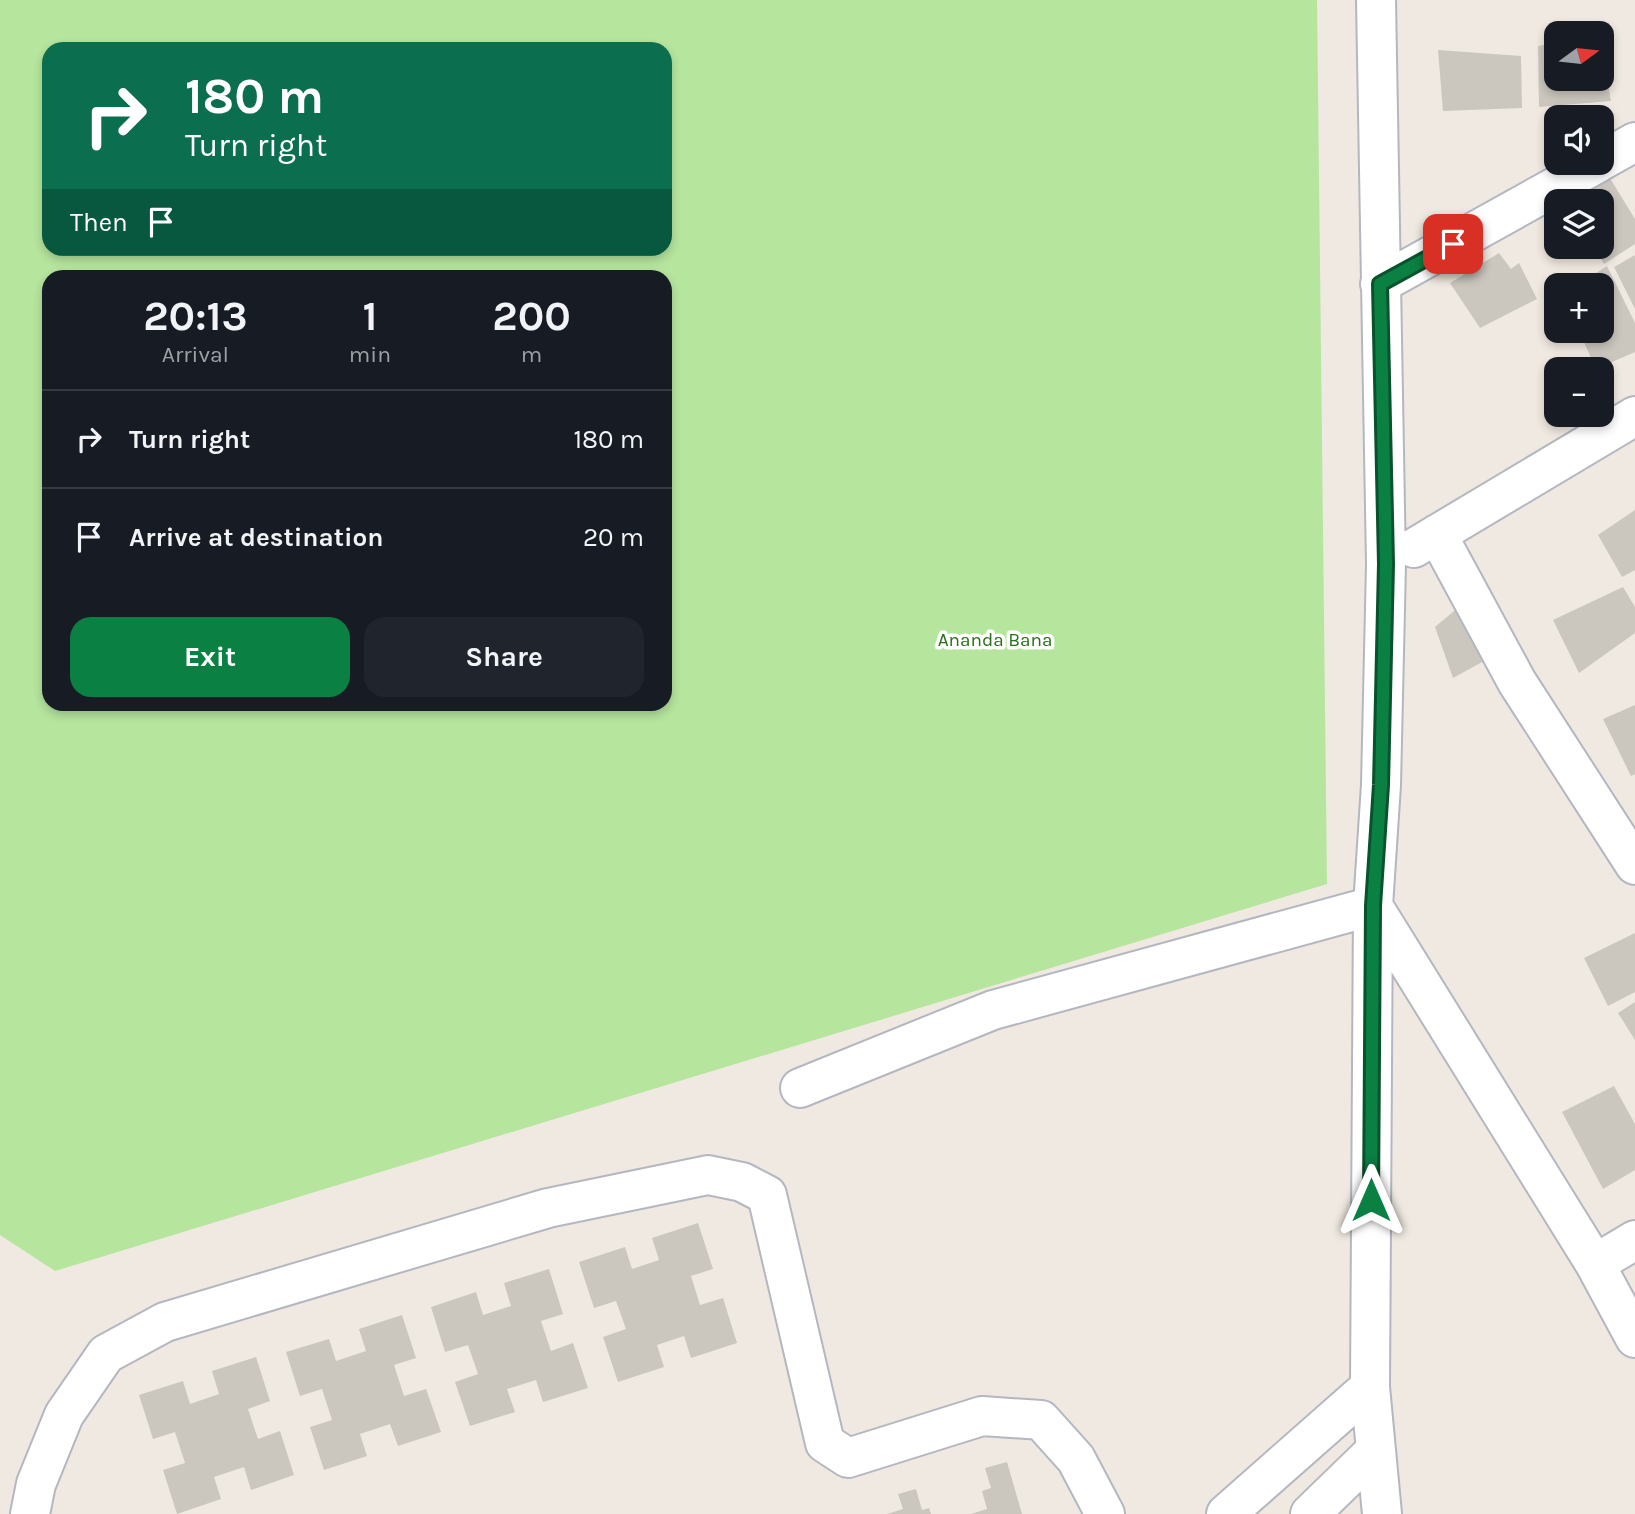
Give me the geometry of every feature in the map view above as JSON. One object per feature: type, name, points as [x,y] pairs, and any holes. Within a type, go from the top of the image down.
[{"type":"street","points":[[1376,0],[1386,564],[1381,785],[1373,906],[1370,1387],[1382,1514]]},
{"type":"street","points":[[1614,154],[1635,142]]},
{"type":"street","points":[[1380,284],[1577,175]]},
{"type":"street","points":[[1386,564],[1633,422]]},
{"type":"street","points":[[1437,534],[1517,682],[1635,864]]},
{"type":"street","points":[[800,1088],[993,1010],[1373,906]]},
{"type":"street","points":[[1373,906],[1595,1264],[1635,1338]]},
{"type":"street","points":[[30,1514],[36,1484],[64,1415],[106,1354],[165,1322],[548,1208],[708,1175],[742,1182],[767,1195],[825,1443],[848,1458],[982,1416],[1041,1420],[1076,1459],[1105,1514]]},
{"type":"street","points":[[1595,1264],[1635,1240]]},
{"type":"street","points":[[1226,1514],[1370,1387]]},
{"type":"street","points":[[1310,1514],[1376,1450]]},
{"type":"green space","name":"Ananda Bana","points":[[0,0],[1317,0],[1327,884],[55,1271],[0,1235]]},
{"type":"building","points":[[1544,45],[1544,91],[1609,91],[1611,101],[1539,107],[1538,46]]},
{"type":"building","points":[[1438,50],[1521,56],[1522,108],[1443,111]]},
{"type":"building","points":[[1599,175],[1608,175],[1635,219],[1635,244],[1614,258],[1614,189],[1582,189]]},
{"type":"building","points":[[1499,253],[1511,269],[1519,263],[1537,299],[1480,328],[1450,283]]},
{"type":"building","points":[[1635,255],[1635,309],[1614,267]]},
{"type":"building","points":[[1607,266],[1610,273],[1596,273]]},
{"type":"building","points":[[1614,280],[1635,323],[1635,352],[1614,361],[1614,357],[1591,357],[1584,343],[1614,343]]},
{"type":"building","points":[[1635,510],[1635,570],[1622,577],[1598,535]]},
{"type":"building","points":[[1623,587],[1635,607],[1635,633],[1579,673],[1553,620]]},
{"type":"building","points":[[1466,601],[1495,655],[1453,678],[1435,627]]},
{"type":"building","points":[[1635,705],[1635,774],[1631,776],[1603,719]]},
{"type":"building","points":[[1635,933],[1635,992],[1608,1006],[1584,958]]},
{"type":"building","points":[[1635,1002],[1635,1040],[1618,1013]]},
{"type":"building","points":[[1614,1086],[1635,1124],[1635,1170],[1603,1189],[1562,1112]]},
{"type":"building","points":[[698,1223],[713,1269],[691,1276],[700,1305],[723,1298],[737,1343],[691,1358],[684,1336],[657,1345],[664,1367],[618,1382],[603,1337],[626,1329],[616,1301],[594,1308],[579,1262],[625,1247],[632,1269],[659,1260],[652,1238]]},
{"type":"building","points":[[549,1269],[563,1314],[541,1321],[551,1351],[573,1343],[588,1388],[543,1402],[536,1380],[507,1389],[515,1412],[470,1426],[455,1382],[478,1374],[468,1345],[445,1352],[431,1307],[476,1292],[483,1315],[511,1306],[504,1283]]},
{"type":"building","points":[[402,1315],[416,1358],[394,1365],[404,1396],[426,1389],[441,1432],[398,1446],[390,1424],[360,1434],[367,1456],[324,1470],[310,1427],[332,1420],[322,1389],[300,1396],[286,1352],[329,1339],[336,1361],[366,1351],[359,1329]]},
{"type":"building","points":[[256,1357],[270,1401],[248,1409],[258,1439],[280,1431],[294,1475],[251,1490],[244,1467],[214,1477],[221,1499],[177,1514],[163,1470],[185,1463],[175,1432],[153,1439],[139,1395],[183,1381],[190,1404],[219,1394],[212,1371]]},
{"type":"building","points":[[1007,1462],[1022,1514],[971,1514],[987,1509],[982,1491],[991,1488],[985,1468]]},
{"type":"building","points":[[916,1489],[922,1510],[929,1508],[931,1514],[887,1514],[903,1509],[898,1494]]},
{"type":"route","points":[[1371,1200],[1373,906],[1381,785],[1386,564],[1380,284],[1453,244]]}]
